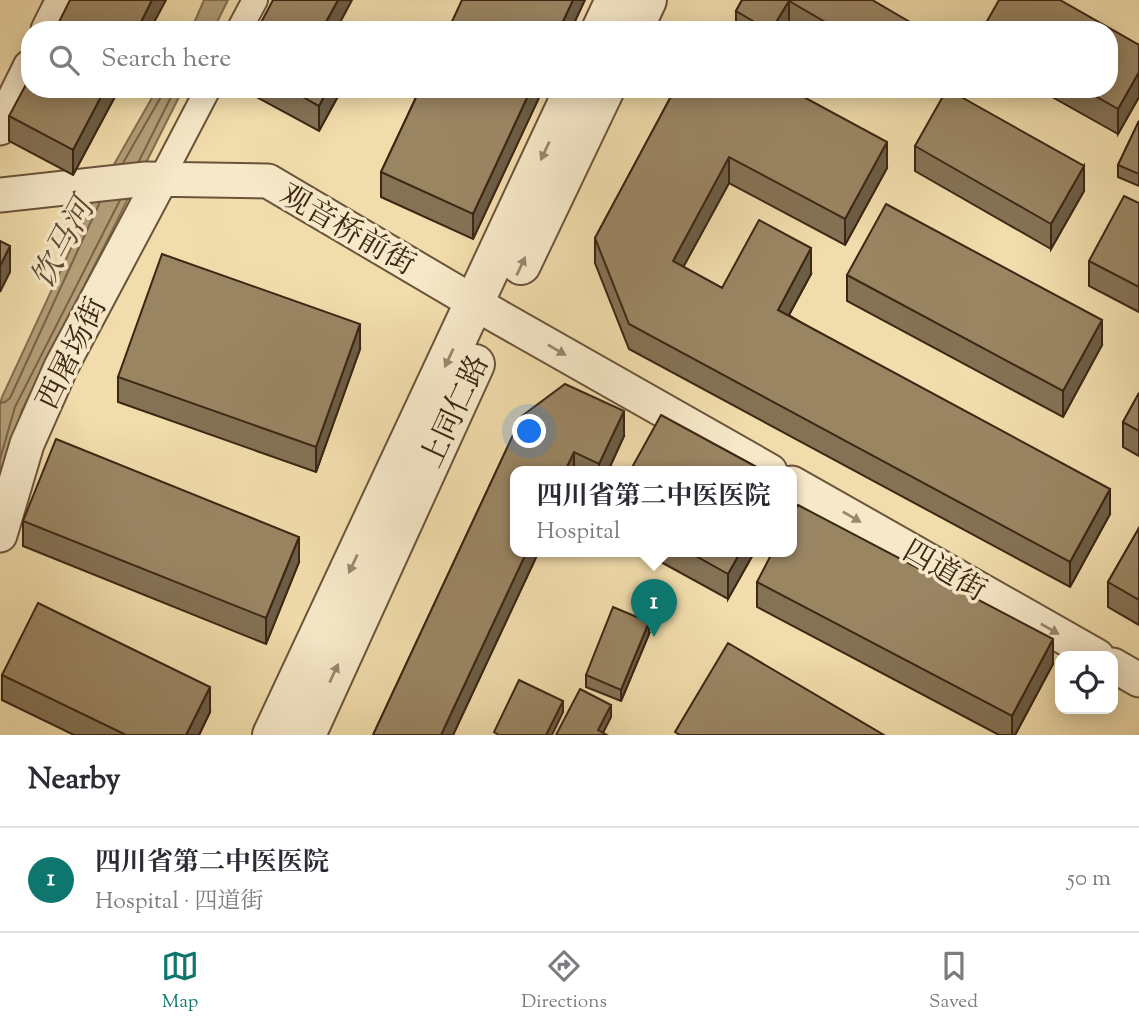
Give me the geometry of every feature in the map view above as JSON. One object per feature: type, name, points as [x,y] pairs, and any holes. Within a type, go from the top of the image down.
[{"type":"street","points":[[52,21],[63,0]]},
{"type":"street","points":[[244,21],[255,0]]},
{"type":"street","points":[[605,21],[615,0]]},
{"type":"street","points":[[637,21],[647,0]]},
{"type":"street","points":[[0,128],[21,85]]},
{"type":"street","points":[[153,179],[202,98]]},
{"type":"street","points":[[272,735],[486,310],[569,98]]},
{"type":"street","name":"上同仁路","points":[[306,735],[486,310],[600,98]]},
{"type":"street","name":"观音桥前街","points":[[0,195],[153,179],[268,181],[486,310]]},
{"type":"street","name":"西屠场街","points":[[0,535],[27,444],[61,367],[153,179]]},
{"type":"street","points":[[486,310],[761,466]]},
{"type":"street","name":"四道街","points":[[797,486],[1088,651]]},
{"type":"street","points":[[1118,668],[1139,680]]},
{"type":"water","points":[[204,0],[228,0],[218,21],[195,21]]},
{"type":"water","points":[[152,98],[178,98],[22,410],[0,484],[2,397],[92,203]]},
{"type":"building","points":[[70,0],[152,0],[142,21],[60,21]]},
{"type":"building","points":[[273,0],[338,0],[326,21],[262,21]]},
{"type":"building","points":[[462,0],[573,0],[563,21],[452,21]]},
{"type":"building","points":[[742,0],[872,0],[908,21],[823,21],[789,1],[777,21],[753,21],[736,11]]},
{"type":"building","points":[[999,0],[1060,0],[1097,21],[987,21]]},
{"type":"building","points":[[1118,33],[1139,45],[1139,72],[1118,109],[1099,98],[1118,98]]},
{"type":"building","points":[[21,94],[21,98],[100,98],[73,150],[9,116]]},
{"type":"building","points":[[305,98],[323,98],[319,106]]},
{"type":"building","points":[[416,98],[527,98],[473,214],[381,172]]},
{"type":"building","points":[[670,98],[806,98],[887,142],[845,219],[729,157],[673,261],[722,288],[759,220],[811,248],[778,310],[1110,489],[1070,562],[629,324],[595,238]]},
{"type":"building","points":[[942,98],[963,98],[1084,166],[1051,224],[915,146]]},
{"type":"building","points":[[1139,121],[1139,174],[1118,165]]},
{"type":"building","points":[[1124,196],[1139,203],[1139,287],[1089,261]]},
{"type":"building","points":[[886,204],[1102,320],[1063,391],[847,275]]},
{"type":"building","points":[[0,241],[10,246],[0,266]]},
{"type":"building","points":[[162,254],[360,324],[316,447],[118,377]]},
{"type":"building","points":[[565,384],[624,411],[599,464],[574,452],[567,466],[510,466],[510,557],[524,557],[441,735],[373,735],[522,416]]},
{"type":"building","points":[[1139,393],[1139,431],[1123,422]]},
{"type":"building","points":[[661,415],[755,466],[633,466]]},
{"type":"building","points":[[56,439],[299,537],[266,618],[23,521]]},
{"type":"building","points":[[797,507],[1053,639],[1012,716],[757,582],[770,557],[797,557]]},
{"type":"building","points":[[1139,528],[1139,600],[1108,582]]},
{"type":"building","points":[[698,557],[738,557],[728,574]]},
{"type":"building","points":[[38,603],[210,687],[186,735],[126,735],[2,675]]},
{"type":"building","points":[[613,607],[649,622],[621,690],[586,675]]},
{"type":"building","points":[[728,643],[884,735],[680,735],[675,732]]},
{"type":"building","points":[[519,680],[563,701],[546,735],[499,735],[494,732]]},
{"type":"building","points":[[580,689],[611,705],[598,730],[607,735],[556,735]]},
{"type":"place","name":"四川省第二中医医院","points":[[654,637]]},
{"type":"water label","name":"饮马河","points":[[62,243]]}]
